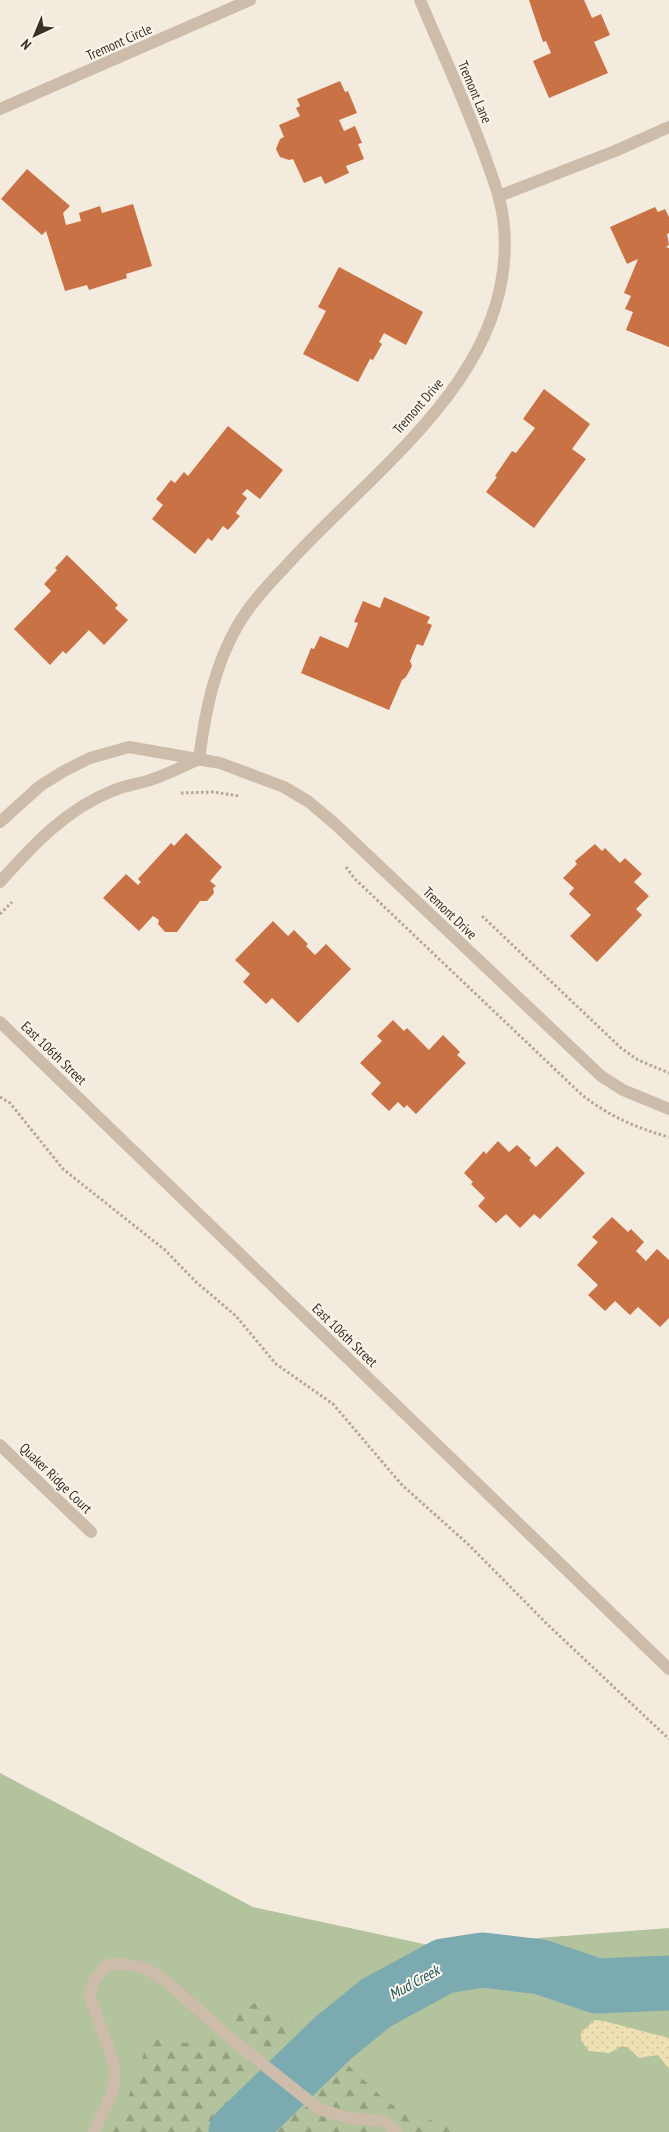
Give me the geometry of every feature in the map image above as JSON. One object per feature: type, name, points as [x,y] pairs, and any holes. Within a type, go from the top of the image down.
[{"type":"street","name":"Tremont Circle","points":[[0,109],[250,0]]},
{"type":"street","name":"Tremont Lane","points":[[420,0],[470,115],[499,196]]},
{"type":"street","points":[[499,196],[615,151],[669,127]]},
{"type":"street","name":"Tremont Drive","points":[[199,760],[206,707],[221,663],[238,625],[263,591],[318,530],[393,456],[445,401],[473,358],[490,326],[499,297],[503,272],[504,228],[499,196]]},
{"type":"street","name":"Tremont Drive","points":[[0,822],[40,786],[64,771],[90,758],[130,747],[220,763],[284,787],[309,802],[600,1076],[623,1090],[669,1108]]},
{"type":"street","points":[[0,882],[38,838],[87,803],[113,790],[153,780],[199,760]]},
{"type":"street","name":"East 106th Street","points":[[0,1022],[669,1669]]},
{"type":"street","name":"Quaker Ridge Court","points":[[0,1445],[91,1532]]},
{"type":"street","points":[[94,2132],[113,2091],[115,2067],[89,1993],[96,1978],[106,1965],[126,1964],[145,1968],[165,1980],[230,2038],[269,2067],[319,2109],[349,2118],[383,2120],[397,2132]]},
{"type":"path","points":[[176,793],[213,792],[241,796]]},
{"type":"path","points":[[342,862],[368,892],[582,1095],[604,1112],[623,1122],[669,1137]]},
{"type":"path","points":[[0,914],[13,900]]},
{"type":"path","points":[[482,916],[621,1048],[638,1060],[669,1073]]},
{"type":"path","points":[[0,1097],[10,1103],[63,1169],[165,1250],[196,1282],[236,1316],[276,1364],[333,1404],[402,1485],[469,1545],[547,1624],[669,1739]]},
{"type":"green space","points":[[0,1773],[253,1907],[433,1946],[669,1928],[669,2132],[0,2132]]},
{"type":"green space","points":[[255,2003],[276,2008],[348,2065],[388,2103],[460,2132],[109,2132],[128,2098],[151,2034],[186,2043]]},
{"type":"sand","points":[[595,2020],[669,2038],[669,2069],[658,2055],[639,2058],[628,2048],[622,2046],[609,2053],[589,2051],[581,2040],[581,2032]]},
{"type":"building","points":[[529,0],[584,0],[592,18],[601,14],[610,35],[594,42],[608,73],[549,98],[533,61],[551,53],[546,41],[543,42]]},
{"type":"building","points":[[340,81],[345,92],[348,91],[357,113],[339,120],[344,131],[355,126],[362,143],[358,144],[364,159],[346,166],[349,173],[325,184],[321,176],[304,183],[293,159],[289,160],[280,157],[276,149],[280,139],[284,137],[279,125],[300,116],[296,108],[300,106],[297,99]]},
{"type":"building","points":[[27,169],[70,206],[63,213],[66,225],[81,221],[79,213],[100,206],[102,213],[133,204],[152,266],[126,274],[127,278],[89,290],[87,285],[65,291],[46,231],[42,235],[1,199]]},
{"type":"building","points":[[655,207],[658,212],[665,209],[669,217],[669,233],[667,234],[669,245],[666,247],[669,248],[669,347],[626,330],[633,312],[625,309],[631,296],[624,293],[638,259],[627,264],[610,227]]},
{"type":"building","points":[[339,267],[423,312],[406,345],[384,333],[379,342],[382,344],[373,360],[370,359],[358,382],[303,354],[326,311],[318,307]]},
{"type":"building","points":[[544,389],[590,424],[572,449],[586,459],[534,528],[486,492],[512,451],[516,453],[535,428],[523,419]]},
{"type":"building","points":[[228,426],[283,470],[260,499],[247,489],[242,494],[247,498],[236,513],[240,516],[228,530],[223,526],[212,541],[208,538],[195,554],[152,519],[163,505],[156,499],[171,480],[175,483],[184,472],[188,476]]},
{"type":"building","points":[[67,555],[118,605],[115,608],[128,620],[104,645],[89,630],[66,654],[63,651],[50,665],[14,629],[51,591],[44,584]]},
{"type":"building","points":[[384,597],[430,617],[427,623],[432,625],[423,646],[417,644],[410,661],[412,666],[406,677],[402,680],[389,710],[301,673],[311,648],[314,649],[320,636],[348,648],[358,623],[354,622],[363,601],[380,608]]},
{"type":"building","points":[[186,833],[222,867],[210,881],[216,886],[213,888],[214,893],[207,901],[200,901],[177,932],[165,932],[158,924],[159,920],[153,916],[139,931],[103,898],[126,874],[138,885],[141,882],[138,879],[171,843],[174,846]]},
{"type":"building","points":[[595,844],[602,851],[605,848],[620,863],[625,858],[642,874],[634,882],[649,896],[636,909],[642,915],[597,962],[570,936],[591,915],[569,894],[574,888],[563,878],[577,864],[575,861]]},
{"type":"building","points":[[273,921],[288,936],[294,930],[308,944],[306,946],[315,955],[326,944],[351,969],[298,1023],[272,998],[266,1004],[243,982],[250,974],[235,960]]},
{"type":"building","points":[[393,1020],[404,1031],[407,1028],[429,1050],[443,1035],[460,1052],[457,1055],[466,1063],[416,1114],[407,1105],[404,1108],[398,1102],[389,1111],[371,1094],[381,1083],[360,1063],[382,1041],[377,1036]]},
{"type":"building","points":[[498,1141],[509,1152],[517,1145],[531,1158],[529,1160],[536,1167],[557,1146],[585,1173],[540,1219],[534,1214],[520,1228],[506,1214],[496,1223],[478,1206],[485,1198],[471,1184],[473,1182],[464,1173],[484,1151],[486,1154]]},
{"type":"building","points":[[612,1217],[628,1232],[631,1229],[644,1242],[636,1251],[646,1261],[657,1249],[669,1260],[669,1318],[660,1327],[638,1307],[630,1315],[615,1301],[605,1311],[588,1295],[598,1285],[577,1265],[598,1242],[592,1237]]},
{"type":"waterway","name":"Mud Creek","points":[[236,2132],[333,2038],[376,2003],[444,1966],[483,1960],[541,1967],[597,1986],[669,1983]]}]
